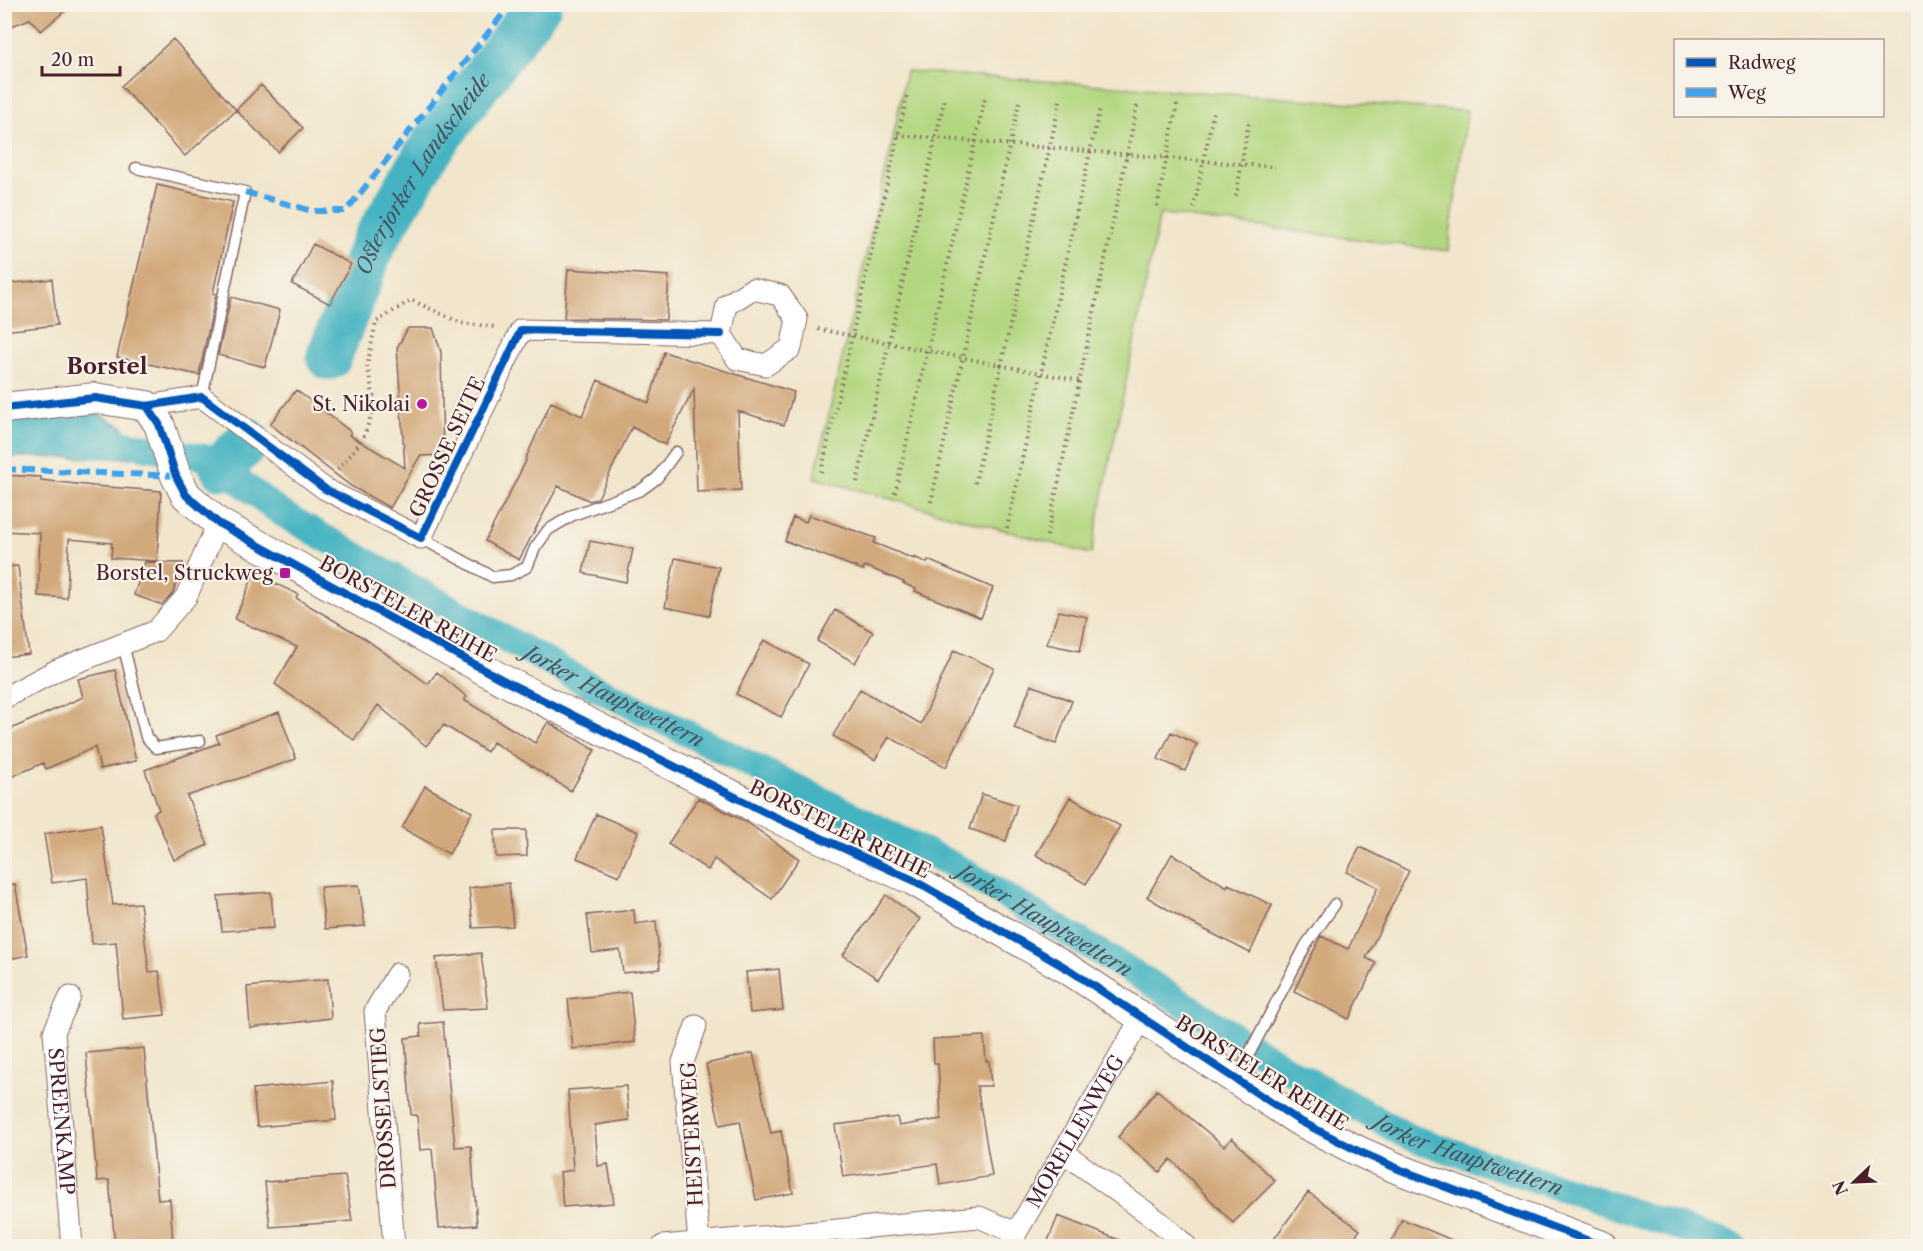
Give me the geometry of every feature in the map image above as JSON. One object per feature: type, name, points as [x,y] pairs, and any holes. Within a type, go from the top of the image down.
[{"type":"street","points":[[752,289],[780,295],[796,319],[791,348],[766,365],[737,359],[721,334],[727,305],[752,289]]},
{"type":"street","points":[[521,330],[721,334]]},
{"type":"street","name":"GROSSE SEITE","points":[[202,397],[325,489],[422,538],[521,330]]},
{"type":"street","points":[[4,408],[95,398],[153,415],[202,397]]},
{"type":"street","name":"BORSTELER REIHE","points":[[153,415],[176,476],[186,495],[218,523],[503,680],[773,816],[913,880],[1068,969],[1142,1017],[1240,1073],[1298,1120],[1401,1170],[1591,1245]]},
{"type":"street","points":[[4,698],[57,670],[156,631],[186,597],[218,523]]},
{"type":"street","name":"DROSSELSTIEG","points":[[394,1246],[375,1011],[397,974]]},
{"type":"street","name":"SPREENKAMP","points":[[69,997],[54,1032],[72,1246]]},
{"type":"street","name":"MORELLENWEG","points":[[1013,1240],[1142,1017]]},
{"type":"street","name":"HEISTERWEG","points":[[696,1026],[683,1062],[699,1243]]},
{"type":"street","points":[[1063,1152],[1161,1223],[1186,1246]]},
{"type":"street","points":[[663,1246],[979,1217],[1013,1240]]},
{"type":"lane","points":[[136,168],[245,192],[202,397]]},
{"type":"lane","points":[[422,538],[493,577],[511,575],[527,567],[535,548],[548,530],[573,515],[641,490],[657,478],[676,452]]},
{"type":"lane","points":[[123,644],[146,737],[156,748],[200,741]]},
{"type":"lane","points":[[1240,1073],[1306,945],[1335,904]]},
{"type":"path","points":[[821,472],[908,92]]},
{"type":"path","points":[[857,482],[945,97]]},
{"type":"path","points":[[895,493],[985,98]]},
{"type":"path","points":[[931,502],[1020,98]]},
{"type":"path","points":[[975,483],[1060,101]]},
{"type":"path","points":[[1047,536],[1138,102]]},
{"type":"path","points":[[1156,206],[1177,104]]},
{"type":"path","points":[[1007,528],[1100,107]]},
{"type":"path","points":[[1194,208],[1214,109]]},
{"type":"path","points":[[1236,196],[1249,120]]},
{"type":"path","points":[[898,135],[1275,167]]},
{"type":"path","points":[[348,456],[363,439],[375,404],[367,366],[376,322],[411,300],[461,323],[521,330]]},
{"type":"path","points":[[796,325],[1080,381]]},
{"type":"green space","points":[[906,71],[1467,111],[1448,251],[1160,214],[1091,554],[814,478],[892,144]]},
{"type":"water","points":[[94,412],[123,426],[135,458],[5,457],[4,422]]},
{"type":"building","points":[[4,4],[73,4],[41,31],[30,19],[4,29]]},
{"type":"building","points":[[173,39],[236,110],[185,156],[121,86]]},
{"type":"building","points":[[261,85],[303,128],[278,152],[236,110]]},
{"type":"building","points":[[157,185],[233,202],[213,293],[216,294],[199,375],[117,357]]},
{"type":"building","points":[[313,244],[351,264],[330,304],[292,284]]},
{"type":"building","points":[[568,269],[669,276],[666,320],[564,318]]},
{"type":"building","points":[[52,279],[57,325],[4,331],[4,284]]},
{"type":"building","points":[[231,297],[280,310],[265,367],[218,355]]},
{"type":"building","points":[[408,328],[433,328],[441,352],[443,455],[420,456],[390,508],[351,486],[270,424],[296,390],[351,432],[349,435],[405,468],[397,348]]},
{"type":"building","points":[[664,352],[794,392],[784,425],[738,411],[741,490],[697,492],[694,389],[665,445],[632,427],[598,498],[590,501],[558,486],[519,560],[485,541],[526,461],[551,402],[582,416],[598,380],[649,403]]},
{"type":"building","points":[[4,475],[41,477],[41,480],[94,486],[161,491],[157,561],[111,558],[112,543],[69,539],[67,598],[38,596],[40,533],[4,531]]},
{"type":"building","points":[[809,515],[876,538],[874,543],[914,559],[914,557],[927,563],[928,560],[993,588],[981,618],[915,591],[916,589],[904,582],[865,566],[863,570],[785,541],[793,517],[806,522]]},
{"type":"building","points":[[590,541],[633,549],[626,582],[583,573]]},
{"type":"building","points":[[675,558],[719,567],[709,616],[665,607]]},
{"type":"building","points":[[145,562],[183,563],[173,593],[162,605],[134,595]]},
{"type":"building","points":[[18,566],[29,654],[4,657],[4,567]]},
{"type":"building","points":[[254,574],[298,594],[296,598],[364,638],[428,684],[437,672],[467,697],[464,700],[535,743],[548,722],[595,750],[571,791],[493,742],[487,752],[444,725],[426,746],[378,705],[354,740],[275,684],[297,647],[235,619]]},
{"type":"building","points":[[835,610],[873,632],[855,663],[817,641]]},
{"type":"building","points":[[1059,611],[1087,617],[1080,651],[1046,644]]},
{"type":"building","points":[[764,640],[809,664],[781,717],[736,694]]},
{"type":"building","points":[[954,650],[994,668],[946,767],[889,737],[875,760],[833,736],[860,689],[921,724]]},
{"type":"building","points":[[115,670],[136,761],[100,769],[95,747],[46,769],[43,763],[4,780],[4,732],[83,697],[78,679]]},
{"type":"building","points":[[1031,685],[1072,701],[1056,744],[1014,728]]},
{"type":"building","points":[[279,712],[296,759],[187,796],[208,845],[174,860],[154,813],[159,810],[145,770],[219,743],[216,735]]},
{"type":"building","points":[[1171,732],[1197,744],[1185,771],[1158,759]]},
{"type":"building","points":[[425,786],[472,812],[449,854],[402,828]]},
{"type":"building","points":[[982,794],[1017,805],[1006,841],[970,829]]},
{"type":"building","points":[[1070,797],[1120,826],[1086,884],[1036,855]]},
{"type":"building","points":[[698,798],[748,823],[799,859],[772,899],[714,859],[708,870],[668,844]]},
{"type":"building","points":[[596,814],[638,832],[619,876],[577,858]]},
{"type":"building","points":[[101,825],[113,905],[140,903],[149,972],[159,971],[165,1015],[123,1019],[116,942],[92,944],[87,878],[52,883],[44,834]]},
{"type":"building","points":[[495,830],[526,830],[527,856],[496,857]]},
{"type":"building","points":[[1360,847],[1409,871],[1366,958],[1376,963],[1349,1019],[1294,991],[1321,936],[1348,949],[1378,887],[1347,872]]},
{"type":"building","points":[[1172,854],[1227,887],[1228,884],[1272,905],[1250,953],[1147,897]]},
{"type":"building","points":[[509,883],[513,926],[473,928],[469,888]]},
{"type":"building","points":[[15,884],[28,955],[4,960],[4,885]]},
{"type":"building","points":[[359,885],[365,926],[325,929],[320,887]]},
{"type":"building","points":[[271,892],[274,928],[222,931],[218,896]]},
{"type":"building","points":[[886,895],[920,919],[878,979],[843,955]]},
{"type":"building","points":[[634,910],[635,924],[656,921],[660,969],[623,973],[620,950],[592,953],[587,915]]},
{"type":"building","points":[[481,953],[488,1008],[443,1010],[436,958]]},
{"type":"building","points":[[779,969],[783,1010],[750,1013],[746,972]]},
{"type":"building","points":[[328,979],[331,1018],[250,1028],[247,987]]},
{"type":"building","points":[[630,992],[635,1042],[573,1049],[568,999]]},
{"type":"building","points":[[443,1022],[455,1147],[471,1146],[477,1225],[439,1228],[432,1149],[420,1150],[417,1115],[411,1115],[405,1038],[421,1036],[420,1024]]},
{"type":"building","points":[[984,1036],[991,1086],[977,1086],[992,1176],[940,1185],[937,1164],[843,1177],[835,1125],[897,1117],[899,1126],[941,1119],[938,1064],[934,1064],[933,1039]]},
{"type":"building","points":[[144,1048],[158,1200],[170,1199],[173,1246],[115,1246],[109,1180],[97,1181],[86,1053]]},
{"type":"building","points":[[753,1053],[771,1133],[781,1131],[793,1193],[756,1200],[740,1121],[720,1125],[706,1064]]},
{"type":"building","points":[[333,1081],[336,1120],[257,1127],[253,1089]]},
{"type":"building","points":[[626,1086],[629,1120],[595,1125],[598,1166],[608,1164],[614,1203],[563,1207],[560,1172],[573,1170],[568,1090]]},
{"type":"building","points":[[1157,1090],[1224,1146],[1232,1138],[1275,1181],[1233,1223],[1171,1159],[1160,1172],[1118,1137]]},
{"type":"building","points":[[345,1176],[352,1221],[270,1227],[265,1182]]},
{"type":"building","points":[[1308,1192],[1360,1230],[1348,1246],[1269,1246]]},
{"type":"building","points":[[1058,1216],[1132,1245],[1132,1246],[1046,1246]]},
{"type":"building","points":[[1402,1219],[1466,1246],[1390,1246]]},
{"type":"waterway","name":"Osterjorker Landscheide","points":[[329,357],[373,244],[429,150],[539,4]]},
{"type":"waterway","name":"Osterjorker Landscheide","points":[[222,467],[248,441]]},
{"type":"waterway","name":"Jorker Hauptwettern","points":[[93,444],[128,444],[209,458],[281,513],[378,568],[584,682],[957,867],[1149,982],[1284,1067],[1409,1137],[1734,1246]]},
{"type":"marked path","points":[[245,192],[312,211],[346,211],[511,4]]},
{"type":"marked path","points":[[4,469],[176,476]]},
{"type":"cycle path","points":[[4,408],[95,398],[147,406],[202,397],[325,489],[421,538],[521,330],[721,334]]},
{"type":"cycle path","points":[[147,406],[159,424],[176,476],[186,495],[218,523],[503,680],[773,816],[913,880],[1068,969],[1298,1120],[1401,1170],[1602,1246]]},
{"type":"place","name":"St. Nikolai","points":[[422,404]]},
{"type":"place","name":"Borstel, Struckweg","points":[[285,573]]},
{"type":"district","name":"Borstel","points":[[107,366]]}]
